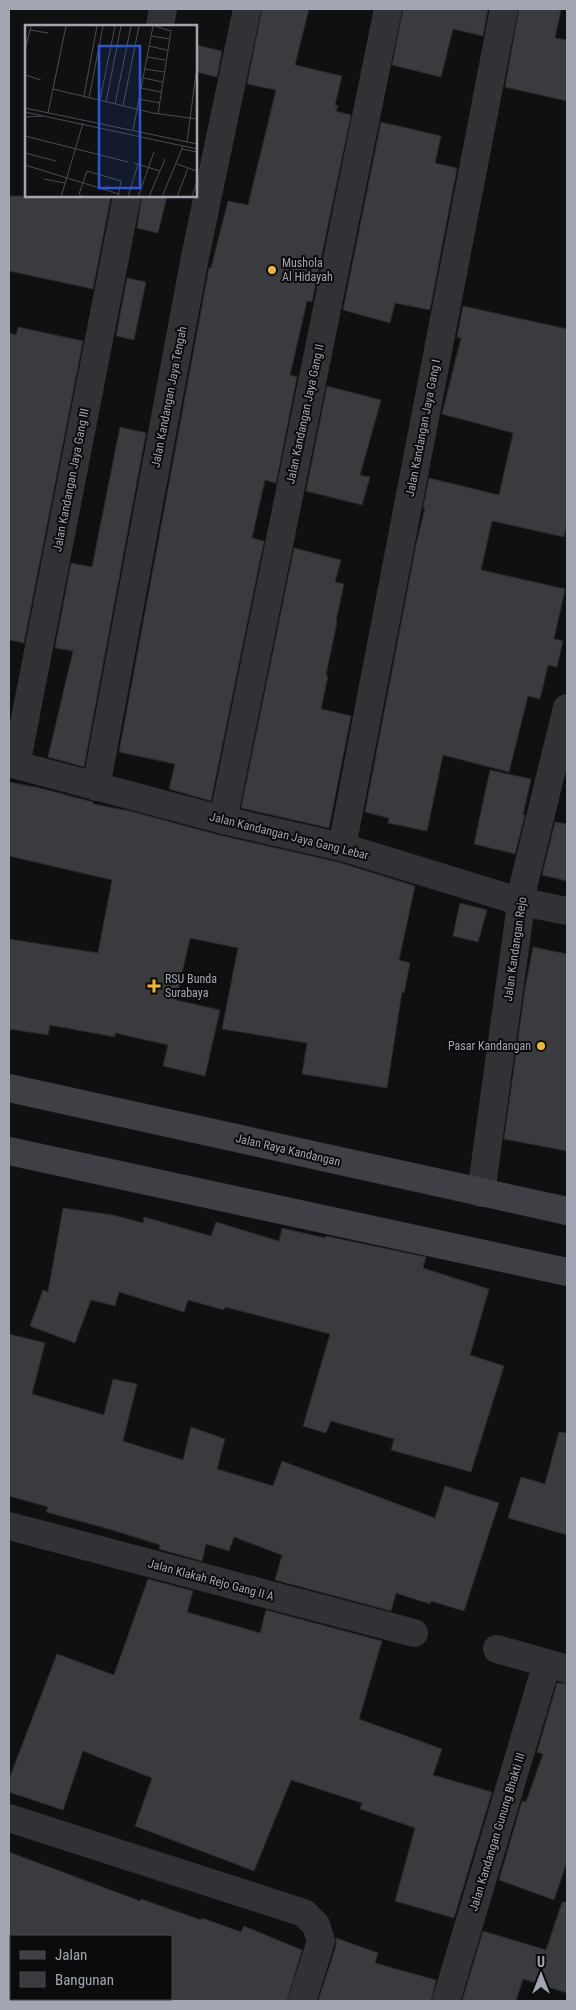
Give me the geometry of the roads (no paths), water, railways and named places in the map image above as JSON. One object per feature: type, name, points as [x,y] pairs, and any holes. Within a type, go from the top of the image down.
[{"type":"main road","name":"Jalan Raya Kandangan","points":[[9,1088],[567,1211]]},
{"type":"main road","points":[[9,1151],[567,1272]]},
{"type":"street","points":[[160,25],[163,9]]},
{"type":"street","name":"Jalan Kandangan Jaya Tengah","points":[[96,787],[195,257],[247,9]]},
{"type":"street","name":"Jalan Kandangan Jaya Gang II","points":[[222,820],[388,9]]},
{"type":"street","name":"Jalan Kandangan Jaya Gang I","points":[[342,846],[504,9]]},
{"type":"street","name":"Jalan Kandangan Jaya Gang III","points":[[12,764],[126,198]]},
{"type":"street","name":"Jalan Kandangan Rejo","points":[[480,1193],[524,883],[562,748],[567,708]]},
{"type":"street","name":"Jalan Kandangan Jaya Gang Lebar","points":[[12,764],[222,820],[342,846],[522,902],[567,911]]},
{"type":"street","name":"Jalan Klakah Rejo Gang II A","points":[[9,1526],[414,1634]]},
{"type":"street","points":[[497,1649],[557,1666]]},
{"type":"street","name":"Jalan Kandangan Gunung Bhakti III","points":[[446,2001],[557,1666]]},
{"type":"street","points":[[9,1818],[304,1913],[316,1925],[322,1941],[302,2001]]},
{"type":"place","name":"Mushola Al Hidayah","points":[[272,270]]},
{"type":"place","name":"RSU Bunda Surabaya","points":[[154,986]]},
{"type":"place","name":"Pasar Kandangan","points":[[541,1046]]}]
